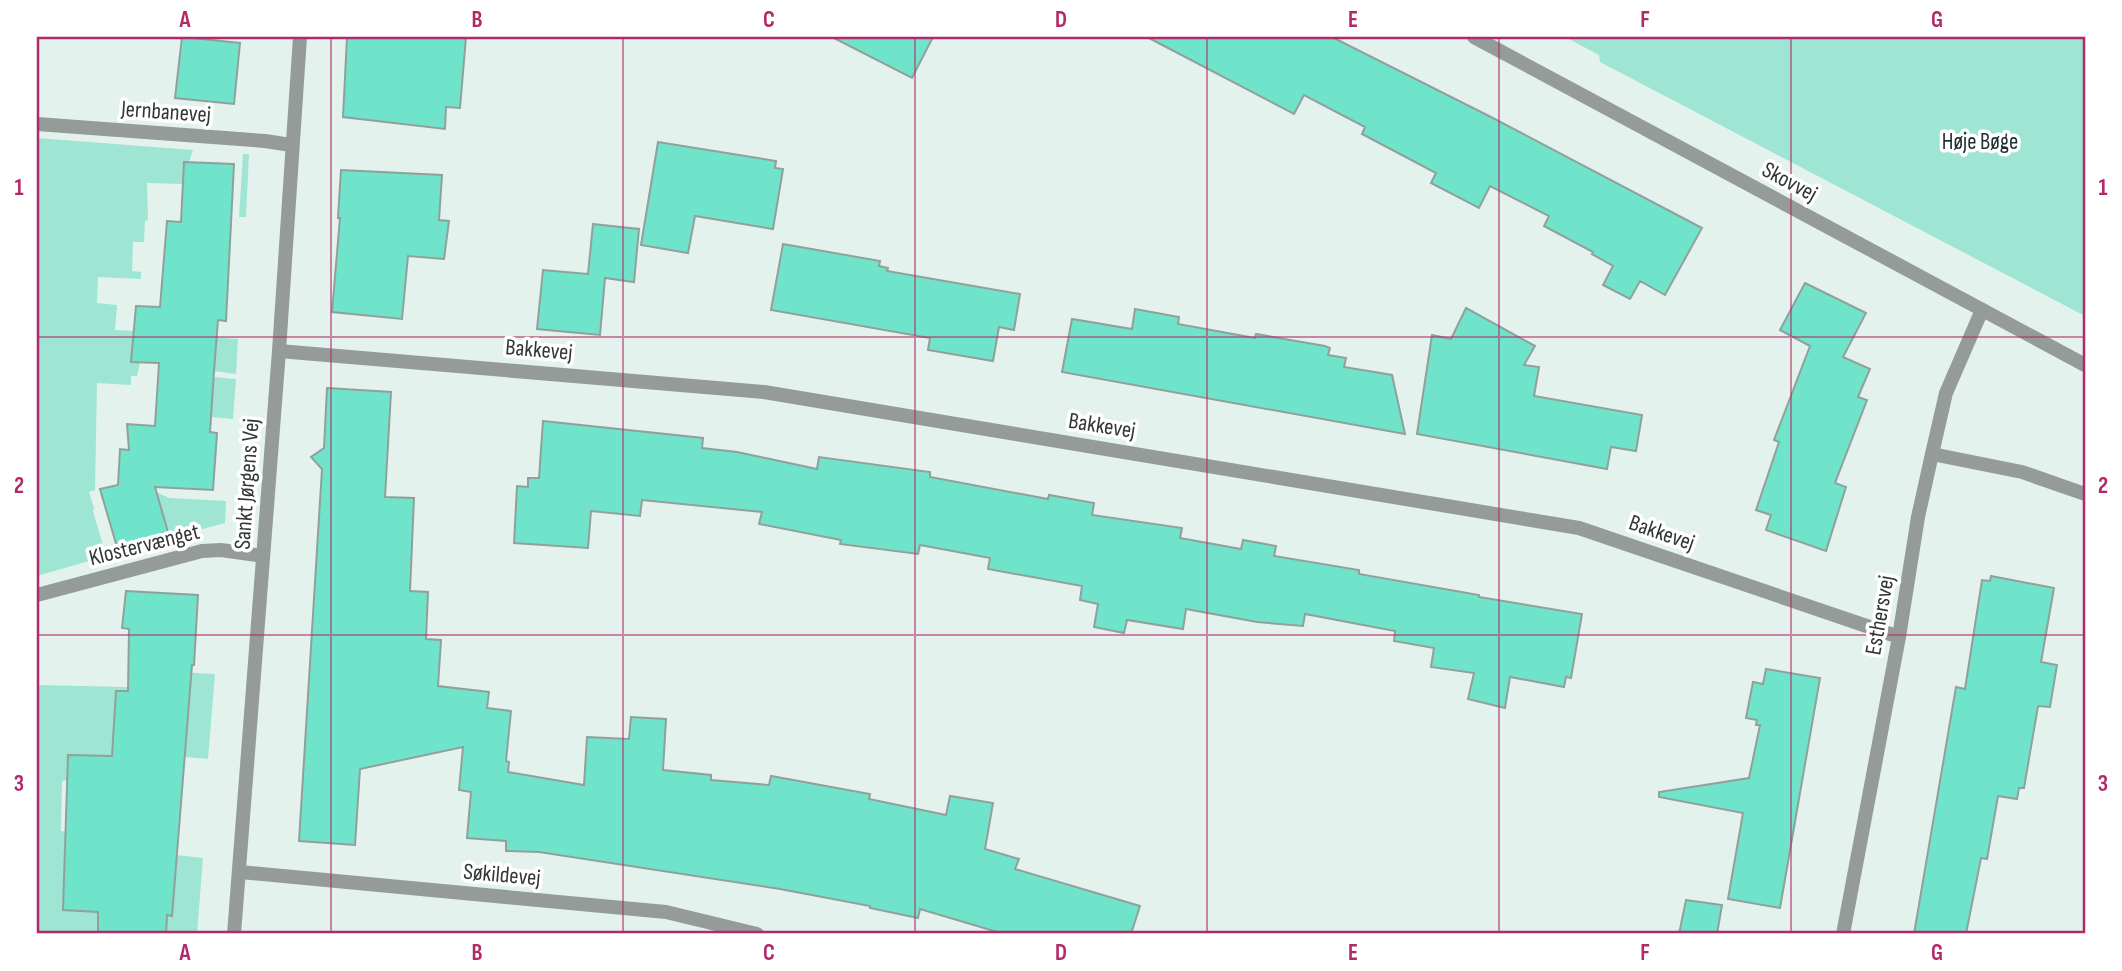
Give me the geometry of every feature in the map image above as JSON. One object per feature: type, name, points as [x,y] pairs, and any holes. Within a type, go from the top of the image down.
[{"type":"street","name":"Sankt Jørgens Vej","points":[[234,934],[300,37]]},
{"type":"street","name":"Skovvej","points":[[1474,37],[2085,365]]},
{"type":"street","name":"Jernbanevej","points":[[37,124],[291,145]]},
{"type":"street","name":"Esthersvej","points":[[1843,934],[1899,637],[1918,517],[1932,454],[1946,393],[1982,310]]},
{"type":"street","name":"Bakkevej","points":[[279,351],[764,392],[1579,528],[1899,637]]},
{"type":"street","points":[[1932,454],[2022,472],[2085,494]]},
{"type":"street","name":"Klostervænget","points":[[37,595],[202,551],[221,550],[263,556]]},
{"type":"street","name":"Søkildevej","points":[[240,872],[666,912],[757,934]]},
{"type":"green space","name":"Høje Bøge","points":[[1565,37],[2085,37],[2085,316],[1600,62],[1599,55]]},
{"type":"green space","points":[[37,138],[193,150],[189,162],[184,162],[182,184],[147,183],[148,220],[145,221],[144,242],[133,242],[132,271],[141,272],[141,279],[98,277],[97,303],[117,305],[115,330],[155,332],[133,333],[131,362],[140,363],[137,376],[131,376],[131,385],[97,383],[95,490],[89,492],[106,556],[37,576]]},
{"type":"green space","points":[[243,154],[249,154],[246,217],[239,217]]},
{"type":"green space","points":[[161,333],[238,339],[236,374],[214,371],[216,345]]},
{"type":"green space","points":[[214,377],[236,379],[233,419],[211,417]]},
{"type":"green space","points":[[152,490],[169,498],[226,501],[225,523],[170,538],[159,498]]},
{"type":"green space","points":[[129,669],[215,674],[208,759],[185,757],[128,691],[116,691],[114,715],[127,716],[124,758],[69,755],[68,780],[62,781],[61,831],[67,832],[63,910],[172,916],[176,855],[203,858],[197,934],[166,934],[167,917],[98,914],[98,934],[37,934],[37,685],[128,687]]},
{"type":"building","points":[[182,37],[240,43],[234,104],[175,98]]},
{"type":"building","points":[[347,37],[466,37],[460,108],[446,107],[445,129],[343,117]]},
{"type":"building","points":[[832,37],[933,37],[912,78]]},
{"type":"building","points":[[1147,37],[1332,37],[1702,228],[1665,295],[1640,281],[1630,299],[1603,285],[1613,266],[1544,226],[1549,216],[1490,186],[1479,208],[1431,183],[1436,173],[1362,134],[1365,127],[1304,95],[1294,114]]},
{"type":"building","points":[[658,142],[776,161],[775,168],[783,169],[773,229],[695,216],[688,253],[641,245]]},
{"type":"building","points":[[184,162],[234,164],[226,321],[218,320],[210,432],[217,433],[213,490],[155,487],[168,532],[117,547],[100,489],[118,485],[120,449],[129,450],[127,424],[155,426],[159,363],[131,362],[136,306],[160,307],[167,221],[181,222]]},
{"type":"building","points":[[341,170],[442,175],[439,220],[449,221],[444,259],[408,256],[402,319],[332,312]]},
{"type":"building","points":[[593,224],[639,229],[634,282],[605,278],[600,335],[537,329],[543,270],[588,274]]},
{"type":"building","points":[[783,244],[880,261],[879,266],[888,268],[887,271],[1020,294],[1014,330],[999,327],[993,361],[928,350],[930,338],[771,310]]},
{"type":"building","points":[[1805,283],[1866,313],[1843,357],[1870,369],[1858,397],[1867,400],[1835,483],[1846,487],[1826,551],[1766,530],[1771,515],[1756,510],[1779,442],[1774,440],[1810,346],[1780,330]]},
{"type":"building","points":[[1466,308],[1535,346],[1524,365],[1539,367],[1534,396],[1642,415],[1636,451],[1611,447],[1607,469],[1417,434],[1432,335],[1451,339]]},
{"type":"building","points":[[1135,309],[1179,317],[1178,324],[1255,338],[1256,334],[1325,346],[1330,348],[1328,355],[1346,358],[1344,367],[1392,375],[1405,434],[1062,372],[1072,319],[1132,329]]},
{"type":"building","points":[[327,388],[391,392],[385,497],[414,498],[410,591],[428,592],[426,639],[441,640],[438,686],[489,692],[487,708],[511,711],[506,761],[509,762],[508,772],[584,785],[587,737],[629,739],[631,717],[666,719],[663,770],[711,775],[711,780],[769,785],[771,776],[870,794],[869,799],[946,815],[950,796],[993,803],[985,849],[1019,859],[1015,869],[1140,906],[1131,934],[1004,934],[920,909],[918,918],[780,889],[539,852],[506,851],[506,841],[467,838],[471,792],[459,790],[463,747],[360,769],[355,845],[299,841],[322,469],[311,457],[324,448]]},
{"type":"building","points":[[543,421],[703,438],[702,448],[737,452],[817,469],[819,457],[930,472],[930,477],[1048,499],[1049,495],[1094,503],[1092,515],[1182,528],[1180,538],[1241,549],[1243,540],[1276,546],[1274,556],[1359,570],[1359,574],[1479,597],[1582,614],[1571,678],[1566,677],[1564,687],[1510,677],[1505,708],[1468,699],[1474,673],[1431,667],[1434,648],[1394,641],[1395,631],[1305,614],[1303,626],[1257,622],[1186,609],[1183,629],[1127,620],[1124,633],[1094,627],[1098,604],[1080,600],[1082,586],[988,569],[990,558],[920,545],[918,554],[840,544],[841,540],[759,524],[762,512],[642,500],[640,516],[591,511],[588,548],[514,543],[517,486],[528,487],[528,478],[539,478]]},
{"type":"building","points":[[1991,576],[2054,588],[2041,662],[2057,665],[2050,707],[2038,706],[2024,788],[2019,788],[2017,799],[1998,796],[1987,859],[1981,858],[1966,934],[1914,934],[1956,687],[1965,689],[1982,580],[1990,581]]},
{"type":"building","points":[[126,591],[198,595],[172,916],[167,915],[166,934],[98,934],[98,912],[63,910],[68,755],[112,756],[116,691],[128,691],[129,629],[122,628]]},
{"type":"building","points":[[1766,669],[1820,678],[1780,908],[1728,899],[1743,813],[1659,797],[1659,792],[1749,778],[1760,725],[1756,725],[1757,720],[1746,718],[1753,682],[1763,684]]},
{"type":"building","points":[[1686,900],[1722,905],[1717,934],[1679,934]]}]
